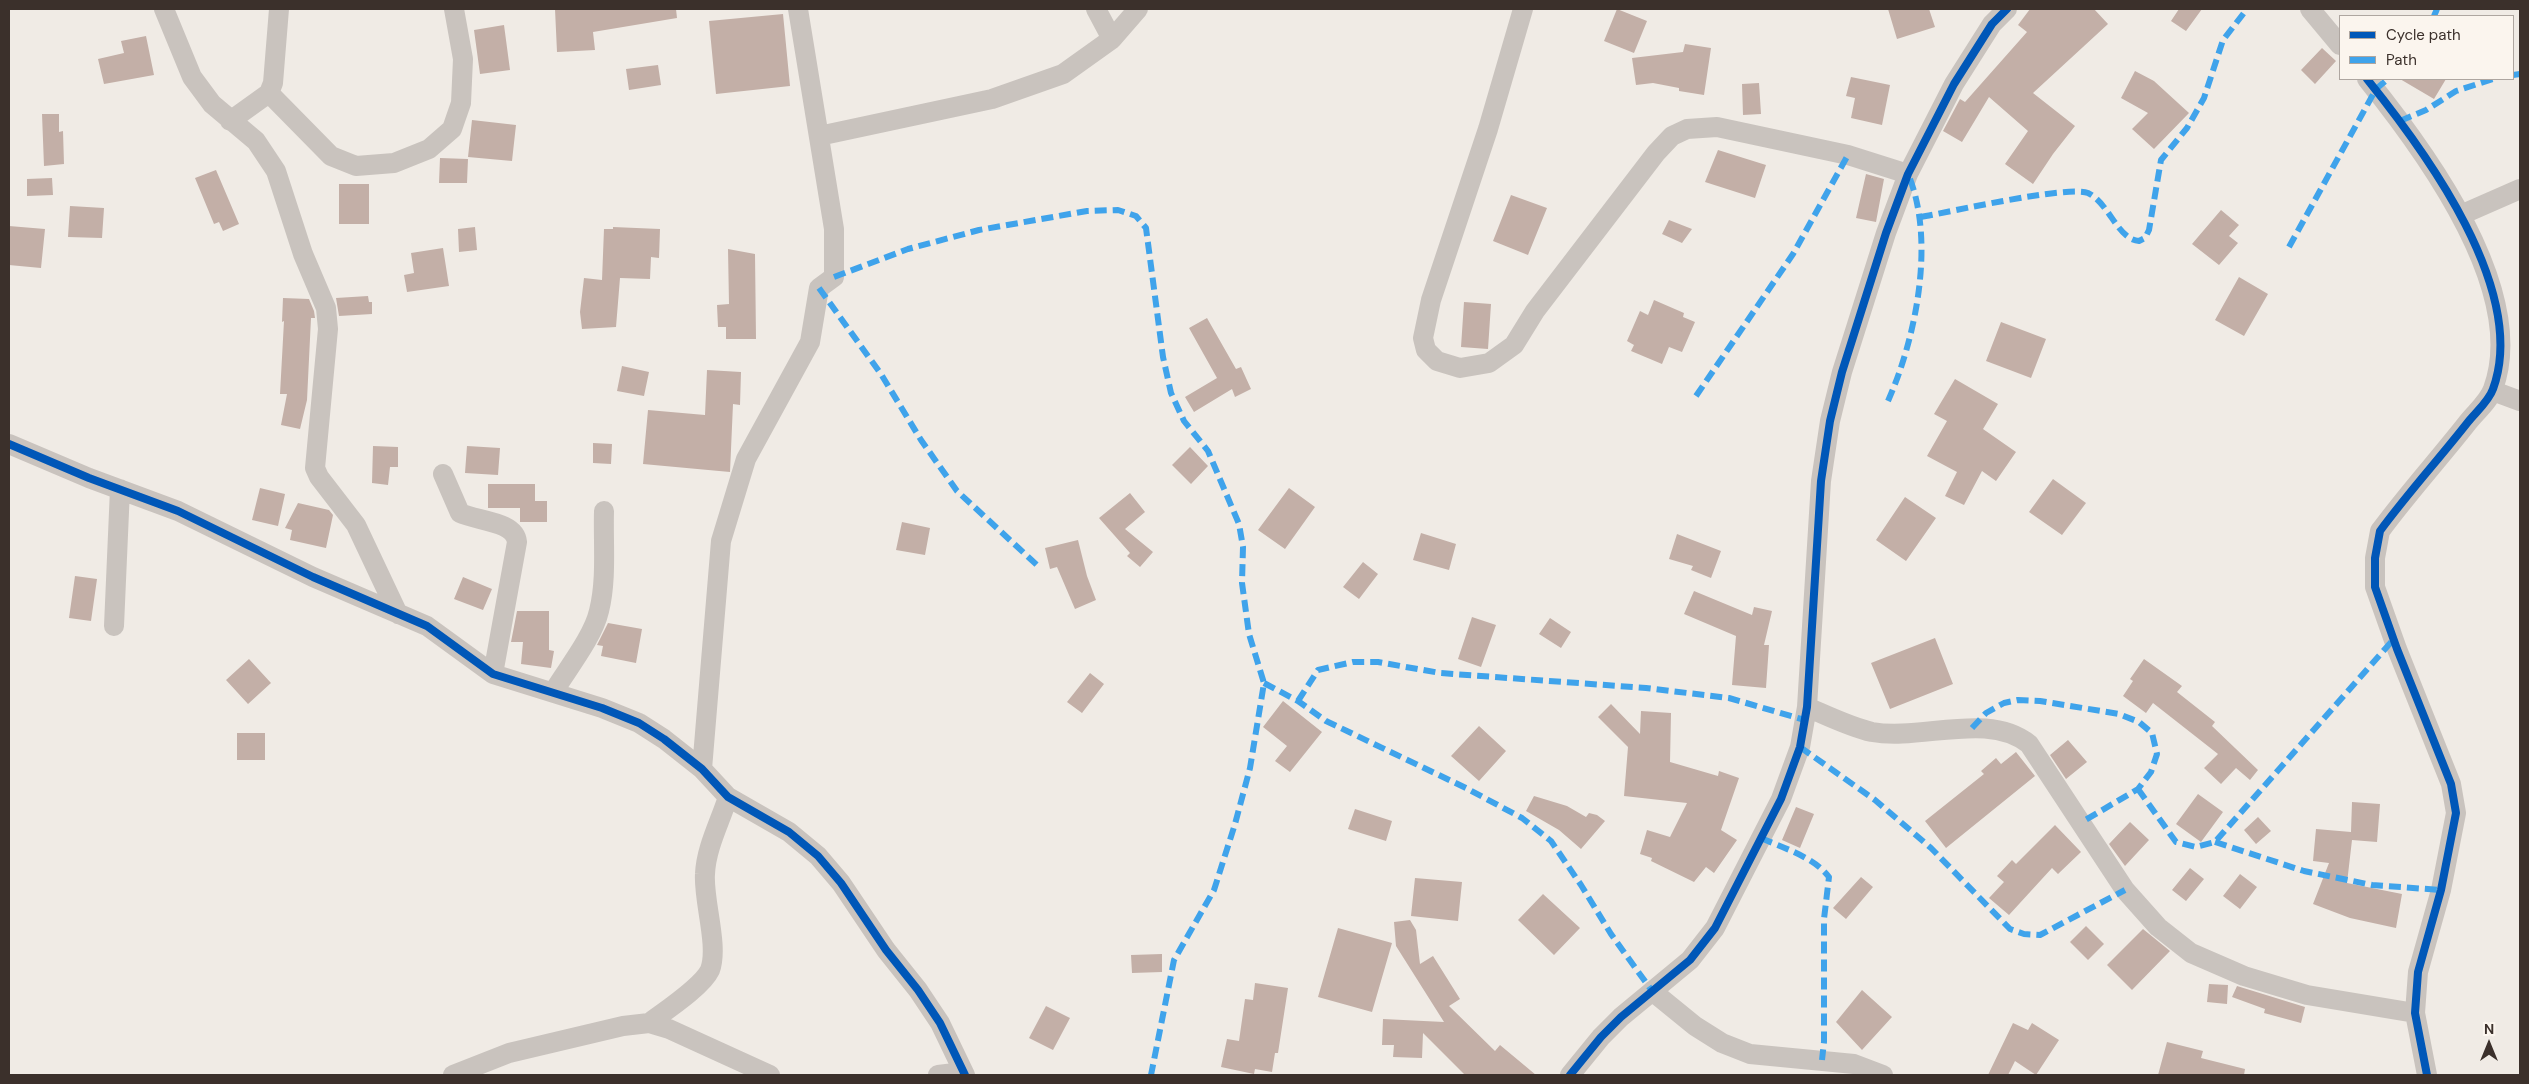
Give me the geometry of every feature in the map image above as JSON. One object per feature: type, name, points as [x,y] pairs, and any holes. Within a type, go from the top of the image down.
[{"type":"street","points":[[164,9],[192,77],[212,104],[256,141],[276,171],[303,254],[326,308],[328,329],[315,468],[319,477],[356,525],[398,614]]},
{"type":"street","points":[[230,120],[269,93],[273,83],[279,9]]},
{"type":"street","points":[[269,93],[331,156],[356,166],[394,163],[429,149],[452,129],[461,104],[463,58],[454,9]]},
{"type":"street","points":[[702,769],[721,541],[746,459],[810,342],[819,288],[834,276],[834,229],[798,9]]},
{"type":"street","points":[[1096,9],[1112,38]]},
{"type":"street","points":[[819,136],[992,100],[1063,74],[1112,38],[1138,9]]},
{"type":"street","points":[[1523,9],[1488,129],[1431,300],[1423,338],[1426,350],[1437,361],[1460,368],[1489,363],[1514,345],[1535,311],[1656,153],[1672,136],[1687,129],[1717,127],[1848,155],[1908,174]]},
{"type":"street","points":[[1570,1075],[1602,1036],[1690,960],[1715,928],[1781,799],[1800,747],[1807,707],[1821,481],[1830,421],[1842,372],[1886,233],[1908,174],[1954,84],[1992,24],[2007,9]]},
{"type":"street","points":[[2310,9],[2339,44]]},
{"type":"street","points":[[2368,80],[2400,121],[2463,214],[2486,265],[2500,322],[2500,354],[2493,391],[2380,531],[2375,558],[2374,587],[2451,784],[2456,813],[2441,890],[2418,972],[2415,1013],[2427,1075]]},
{"type":"street","points":[[2463,214],[2520,189]]},
{"type":"street","points":[[2493,391],[2520,401]]},
{"type":"street","points":[[9,444],[120,490],[178,511],[313,577],[427,626],[493,674],[554,691],[639,724],[664,739],[702,769],[728,797],[789,832],[818,856],[841,883],[886,950],[918,990],[940,1024],[964,1074],[938,1075]]},
{"type":"street","points":[[443,474],[460,513],[509,528],[516,536],[517,542],[493,674]]},
{"type":"street","points":[[114,626],[120,490]]},
{"type":"street","points":[[554,691],[594,627],[599,611],[602,591],[604,511]]},
{"type":"street","points":[[1807,707],[1871,732],[1904,734],[1972,728],[2005,730],[2018,735],[2029,744],[2125,890],[2158,927],[2191,953],[2244,976],[2307,995],[2415,1013]]},
{"type":"street","points":[[649,1023],[701,981],[710,970],[712,953],[704,876],[706,858],[728,797]]},
{"type":"street","points":[[1652,991],[1695,1026],[1722,1043],[1750,1054],[1854,1064],[1883,1075]]},
{"type":"street","points":[[453,1075],[509,1053],[623,1026],[649,1023],[669,1029],[770,1075]]},
{"type":"building","points":[[555,9],[676,9],[677,18],[593,32],[595,50],[557,52]]},
{"type":"building","points":[[1617,9],[1647,21],[1634,53],[1604,41]]},
{"type":"building","points":[[1888,9],[1929,9],[1935,27],[1897,39]]},
{"type":"building","points":[[2030,9],[2094,9],[2108,24],[2033,93],[2075,126],[2033,184],[2005,164],[2028,131],[1989,97],[1962,142],[1943,131],[1960,99],[1965,102],[2027,32],[2018,25]]},
{"type":"building","points":[[2179,9],[2202,9],[2186,31],[2171,21]]},
{"type":"building","points":[[783,14],[790,86],[716,94],[709,21]]},
{"type":"building","points":[[504,25],[510,70],[480,74],[474,30]]},
{"type":"building","points":[[146,36],[154,75],[104,84],[98,59],[124,53],[121,41]]},
{"type":"building","points":[[1685,44],[1711,48],[1704,95],[1679,91],[1679,88],[1653,83],[1636,85],[1632,58],[1683,52]]},
{"type":"building","points":[[2322,48],[2336,61],[2315,84],[2301,70]]},
{"type":"building","points":[[658,65],[661,85],[629,90],[626,69]]},
{"type":"building","points":[[2135,71],[2154,81],[2189,113],[2154,149],[2132,129],[2148,113],[2121,98]]},
{"type":"building","points":[[1851,77],[1890,85],[1882,125],[1851,118],[1855,98],[1846,96]]},
{"type":"building","points":[[2402,80],[2445,80],[2434,99]]},
{"type":"building","points":[[1759,83],[1761,114],[1743,115],[1742,84]]},
{"type":"building","points":[[42,114],[59,114],[59,132],[63,131],[64,164],[44,166]]},
{"type":"building","points":[[472,120],[516,125],[512,161],[468,157]]},
{"type":"building","points":[[1718,150],[1766,165],[1755,198],[1705,182]]},
{"type":"building","points":[[440,158],[468,159],[467,183],[439,183]]},
{"type":"building","points":[[216,170],[239,224],[223,231],[219,222],[214,224],[195,178]]},
{"type":"building","points":[[1866,174],[1884,179],[1876,222],[1856,218]]},
{"type":"building","points":[[52,178],[53,195],[27,196],[27,179]]},
{"type":"building","points":[[339,184],[369,184],[369,224],[339,224]]},
{"type":"building","points":[[1511,195],[1547,208],[1528,255],[1493,241]]},
{"type":"building","points":[[70,206],[104,208],[102,238],[68,237]]},
{"type":"building","points":[[2221,210],[2239,225],[2229,236],[2238,243],[2219,265],[2192,244]]},
{"type":"building","points":[[1669,220],[1692,229],[1682,243],[1662,234]]},
{"type":"building","points":[[9,226],[45,229],[41,268],[9,265]]},
{"type":"building","points":[[475,227],[477,250],[459,252],[458,229]]},
{"type":"building","points":[[613,227],[660,229],[659,258],[651,257],[650,279],[620,278],[616,327],[582,329],[580,312],[584,278],[602,280],[604,229],[613,229]]},
{"type":"building","points":[[443,248],[449,286],[407,292],[404,275],[414,273],[411,253]]},
{"type":"building","points":[[728,249],[755,254],[756,339],[726,339],[726,327],[718,327],[717,305],[729,304]]},
{"type":"building","points":[[2239,277],[2268,294],[2244,336],[2215,320]]},
{"type":"building","points":[[368,296],[369,302],[372,302],[372,314],[339,316],[336,298]]},
{"type":"building","points":[[283,298],[309,299],[315,318],[311,318],[307,400],[300,429],[281,425],[287,394],[280,394],[284,321],[282,322]]},
{"type":"building","points":[[1654,300],[1684,313],[1683,317],[1695,322],[1682,352],[1669,347],[1662,364],[1631,351],[1634,345],[1627,341],[1640,311],[1648,315]]},
{"type":"building","points":[[1464,302],[1491,304],[1488,349],[1461,347]]},
{"type":"building","points":[[1207,318],[1236,369],[1241,367],[1251,389],[1235,397],[1232,389],[1194,412],[1185,397],[1217,378],[1189,328]]},
{"type":"building","points":[[2001,322],[2046,339],[2031,378],[1986,361]]},
{"type":"building","points":[[622,366],[649,372],[644,396],[617,391]]},
{"type":"building","points":[[707,370],[741,372],[740,405],[733,404],[730,472],[643,464],[648,410],[705,415]]},
{"type":"building","points":[[1955,379],[1998,404],[1983,429],[2016,452],[1996,481],[1982,471],[1964,505],[1945,496],[1957,472],[1927,456],[1947,421],[1934,414]]},
{"type":"building","points":[[593,443],[612,444],[611,464],[593,463]]},
{"type":"building","points":[[373,446],[398,447],[398,467],[390,467],[388,485],[372,483]]},
{"type":"building","points":[[467,446],[500,448],[498,475],[465,473]]},
{"type":"building","points":[[1190,447],[1208,466],[1191,484],[1172,465]]},
{"type":"building","points":[[2053,479],[2086,503],[2062,535],[2029,512]]},
{"type":"building","points":[[488,484],[535,484],[535,501],[547,501],[547,522],[520,522],[520,508],[488,508]]},
{"type":"building","points":[[260,488],[285,494],[278,526],[252,520]]},
{"type":"building","points":[[1289,488],[1315,507],[1285,549],[1258,530]]},
{"type":"building","points":[[1130,493],[1145,512],[1125,529],[1153,552],[1140,567],[1127,556],[1130,553],[1099,518]]},
{"type":"building","points":[[1905,497],[1936,518],[1906,561],[1876,540]]},
{"type":"building","points":[[298,503],[329,510],[333,515],[326,548],[290,540],[292,530],[285,528]]},
{"type":"building","points":[[902,522],[930,528],[925,555],[896,550]]},
{"type":"building","points":[[1421,533],[1456,544],[1449,570],[1413,560]]},
{"type":"building","points":[[1677,534],[1721,551],[1711,578],[1691,570],[1693,566],[1669,559]]},
{"type":"building","points":[[1078,540],[1087,576],[1096,600],[1075,609],[1057,567],[1050,569],[1045,548]]},
{"type":"building","points":[[1363,562],[1378,574],[1359,599],[1343,587]]},
{"type":"building","points":[[75,576],[97,579],[91,621],[69,618]]},
{"type":"building","points":[[463,577],[492,589],[483,610],[454,599]]},
{"type":"building","points":[[1694,591],[1752,615],[1754,607],[1772,611],[1764,645],[1769,645],[1766,688],[1732,685],[1736,636],[1684,614]]},
{"type":"building","points":[[517,611],[549,611],[549,650],[554,651],[551,668],[521,664],[523,642],[511,642]]},
{"type":"building","points":[[1472,617],[1496,625],[1481,667],[1458,659]]},
{"type":"building","points":[[1550,618],[1571,632],[1561,648],[1539,634]]},
{"type":"building","points":[[608,623],[642,629],[636,663],[601,656],[603,646],[597,645]]},
{"type":"building","points":[[1935,638],[1953,684],[1890,709],[1871,663]]},
{"type":"building","points":[[249,659],[271,683],[248,704],[226,680]]},
{"type":"building","points":[[2144,659],[2182,686],[2177,692],[2215,722],[2212,726],[2258,770],[2250,780],[2236,768],[2221,784],[2204,768],[2218,754],[2153,703],[2146,713],[2123,696],[2133,681],[2130,679]]},
{"type":"building","points":[[1090,673],[1104,684],[1082,713],[1067,702]]},
{"type":"building","points":[[1283,701],[1322,732],[1290,772],[1275,761],[1287,746],[1263,727]]},
{"type":"building","points":[[1611,704],[1640,734],[1641,711],[1671,713],[1670,762],[1718,776],[1719,771],[1739,778],[1721,830],[1737,840],[1714,873],[1706,867],[1694,882],[1651,861],[1652,858],[1640,854],[1647,830],[1670,837],[1687,803],[1624,796],[1628,747],[1598,717]]},
{"type":"building","points":[[1479,726],[1506,751],[1479,781],[1451,756]]},
{"type":"building","points":[[237,733],[265,733],[265,760],[237,760]]},
{"type":"building","points":[[2068,740],[2087,762],[2066,779],[2050,755]]},
{"type":"building","points":[[2016,752],[2035,776],[1946,848],[1925,821],[1984,774],[1981,771],[1996,758],[2001,764]]},
{"type":"building","points":[[2198,794],[2223,812],[2201,842],[2176,824]]},
{"type":"building","points":[[1534,796],[1567,806],[1586,817],[1589,813],[1597,815],[1605,821],[1581,849],[1559,830],[1526,811]]},
{"type":"building","points":[[2352,802],[2380,804],[2377,842],[2352,840],[2347,883],[2402,894],[2396,928],[2350,918],[2313,904],[2329,863],[2313,861],[2316,829],[2351,832]]},
{"type":"building","points":[[1796,807],[1814,814],[1800,848],[1782,840]]},
{"type":"building","points":[[1355,809],[1392,821],[1386,841],[1348,829]]},
{"type":"building","points":[[2258,817],[2271,831],[2256,844],[2244,830]]},
{"type":"building","points":[[2130,822],[2149,840],[2125,866],[2109,844]]},
{"type":"building","points":[[2055,825],[2081,852],[2058,874],[2052,868],[2009,915],[1989,898],[2004,882],[1997,876],[2012,860],[2016,864]]},
{"type":"building","points":[[2190,868],[2204,879],[2186,901],[2172,890]]},
{"type":"building","points":[[2240,874],[2257,887],[2240,909],[2223,896]]},
{"type":"building","points":[[1861,877],[1873,887],[1846,919],[1833,908]]},
{"type":"building","points":[[1415,878],[1462,882],[1458,921],[1411,916]]},
{"type":"building","points":[[1543,894],[1580,928],[1554,955],[1518,920]]},
{"type":"building","points":[[1410,920],[1416,930],[1420,964],[1433,956],[1460,999],[1449,1006],[1495,1051],[1500,1045],[1536,1075],[1465,1075],[1423,1033],[1422,1058],[1393,1057],[1394,1045],[1382,1045],[1383,1019],[1444,1022],[1396,946],[1394,922]]},
{"type":"building","points":[[2086,926],[2104,944],[2088,960],[2070,942]]},
{"type":"building","points":[[1338,928],[1392,943],[1372,1012],[1318,997]]},
{"type":"building","points":[[2143,929],[2170,951],[2132,990],[2107,965]]},
{"type":"building","points":[[1162,954],[1162,972],[1132,973],[1131,955]]},
{"type":"building","points":[[1255,983],[1288,988],[1278,1053],[1275,1053],[1272,1072],[1255,1069],[1254,1074],[1221,1067],[1227,1039],[1239,1041],[1245,999],[1253,1000]]},
{"type":"building","points":[[2209,984],[2228,985],[2227,1004],[2207,1002]]},
{"type":"building","points":[[2237,986],[2305,1007],[2301,1023],[2264,1013],[2265,1009],[2232,997]]},
{"type":"building","points":[[1862,990],[1892,1017],[1862,1050],[1836,1022]]},
{"type":"building","points":[[1046,1006],[1070,1018],[1053,1050],[1029,1038]]},
{"type":"building","points":[[2013,1023],[2028,1030],[2032,1023],[2059,1040],[2036,1075],[2015,1061],[2008,1075],[1988,1075]]},
{"type":"building","points":[[2167,1042],[2203,1051],[2201,1058],[2245,1069],[2244,1075],[2158,1075]]},
{"type":"marked path","points":[[1921,217],[2034,196],[2058,193],[2088,193],[2102,205],[2125,234],[2139,241],[2145,238],[2149,230],[2161,160],[2187,128],[2204,98],[2223,40],[2247,9]]},
{"type":"marked path","points":[[2434,15],[2437,9]]},
{"type":"marked path","points":[[2514,75],[2520,74]]},
{"type":"marked path","points":[[2289,247],[2376,89],[2387,80]]},
{"type":"marked path","points":[[2400,121],[2426,110],[2456,91],[2490,80]]},
{"type":"marked path","points":[[1696,396],[1793,254],[1848,155]]},
{"type":"marked path","points":[[1888,401],[1907,348],[1919,289],[1921,228],[1916,200],[1908,174]]},
{"type":"marked path","points":[[834,277],[908,249],[979,230],[1087,211],[1118,210],[1136,216],[1146,228],[1163,357],[1171,393],[1184,421],[1208,451],[1239,524],[1243,547],[1242,583],[1249,634],[1264,683],[1250,768],[1235,824],[1214,890],[1174,960],[1151,1075]]},
{"type":"marked path","points":[[819,288],[881,374],[921,440],[957,491],[1038,566]]},
{"type":"marked path","points":[[2138,789],[2176,842],[2196,847],[2215,842],[2393,640]]},
{"type":"marked path","points":[[1298,701],[1318,670],[1353,662],[1378,662],[1440,673],[1646,688],[1729,698],[1805,720]]},
{"type":"marked path","points":[[1264,683],[1298,701],[1326,721],[1466,788],[1522,818],[1551,841],[1611,934],[1652,991]]},
{"type":"marked path","points":[[1972,728],[1986,713],[2004,703],[2018,700],[2040,701],[2119,714],[2139,722],[2152,733],[2157,754],[2151,772],[2138,789],[2082,822]]},
{"type":"marked path","points":[[1800,747],[1875,800],[1931,848],[2010,929],[2024,934],[2040,935],[2125,890]]},
{"type":"marked path","points":[[1761,838],[1807,859],[1823,870],[1829,877],[1824,919],[1824,1042],[1822,1060]]},
{"type":"marked path","points":[[2215,842],[2304,871],[2372,885],[2441,890]]},
{"type":"cycle path","points":[[1570,1075],[1601,1037],[1621,1017],[1690,960],[1715,928],[1781,799],[1800,747],[1807,707],[1821,481],[1830,421],[1842,372],[1886,233],[1908,174],[1954,84],[1992,24],[2007,9]]},
{"type":"cycle path","points":[[2368,80],[2416,144],[2442,183],[2465,224],[2484,267],[2497,309],[2500,350],[2493,389],[2489,398],[2380,531],[2375,558],[2375,587],[2397,649],[2451,784],[2456,813],[2441,890],[2418,972],[2415,1013],[2427,1075]]},
{"type":"cycle path","points":[[9,444],[89,478],[178,511],[313,577],[427,626],[493,674],[602,708],[639,723],[664,739],[702,769],[728,797],[789,832],[818,856],[841,883],[886,950],[918,990],[940,1023],[965,1075]]}]
